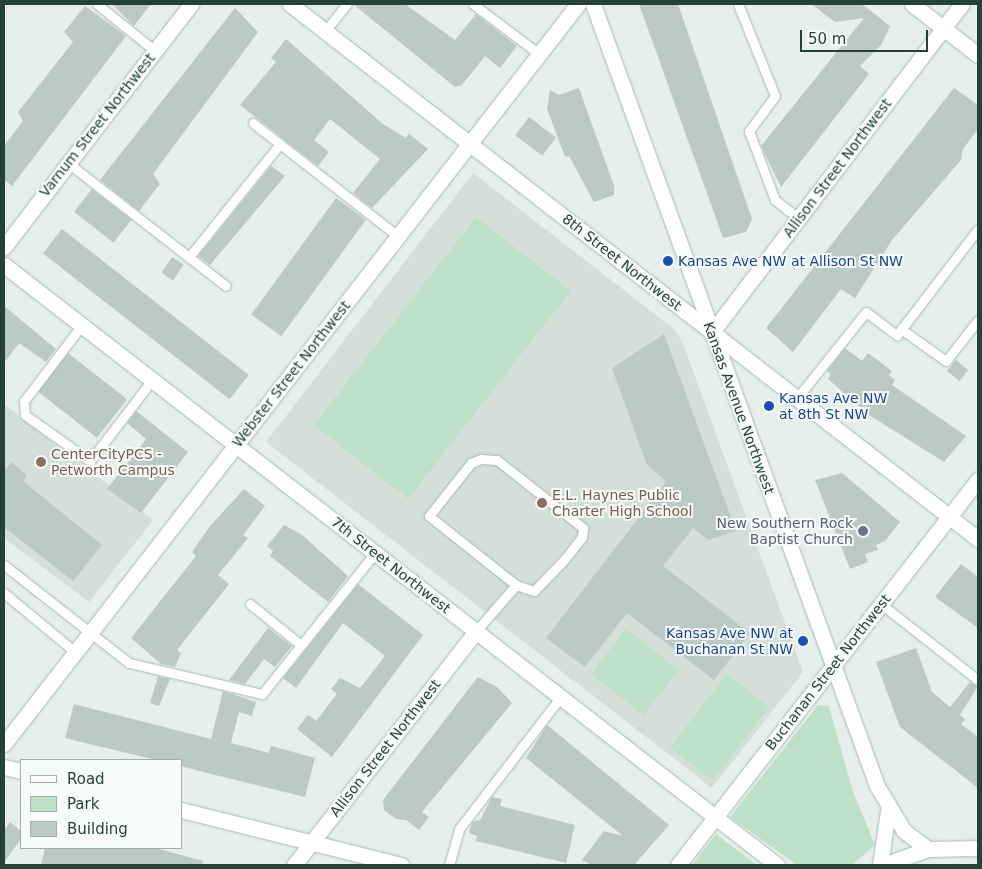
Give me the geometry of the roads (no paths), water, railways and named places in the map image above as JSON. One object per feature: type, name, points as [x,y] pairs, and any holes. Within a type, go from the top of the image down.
[{"type":"street","name":"Varnum Street Northwest","points":[[4,247],[191,4]]},
{"type":"street","name":"8th Street Northwest","points":[[290,4],[978,539]]},
{"type":"street","name":"Webster Street Northwest","points":[[4,744],[578,4]]},
{"type":"street","name":"Kansas Avenue Northwest","points":[[593,4],[888,812],[904,831],[928,849]]},
{"type":"street","points":[[912,4],[978,55]]},
{"type":"street","name":"Allison Street Northwest","points":[[712,332],[962,4]]},
{"type":"street","name":"7th Street Northwest","points":[[4,265],[560,698],[778,865]]},
{"type":"street","name":"Buchanan Street Northwest","points":[[678,865],[978,479]]},
{"type":"street","name":"Allison Street Northwest","points":[[294,865],[476,631]]},
{"type":"street","points":[[4,767],[20,771]]},
{"type":"street","points":[[182,810],[401,865]]},
{"type":"street","name":"Kansas Avenue Northwest","points":[[882,865],[888,838],[888,812]]},
{"type":"street","points":[[882,865],[928,849],[978,848]]},
{"type":"lane","points":[[97,4],[155,51]]},
{"type":"lane","points":[[324,31],[346,4]]},
{"type":"lane","points":[[473,4],[539,54]]},
{"type":"lane","points":[[738,4],[776,96],[749,131],[775,200],[798,218]]},
{"type":"lane","points":[[253,123],[399,237]]},
{"type":"lane","points":[[189,256],[280,144]]},
{"type":"lane","points":[[68,163],[226,286]]},
{"type":"lane","points":[[796,398],[866,312],[897,335],[978,229]]},
{"type":"lane","points":[[901,330],[946,361],[978,320]]},
{"type":"lane","points":[[82,326],[24,401],[25,415],[90,461],[152,380]]},
{"type":"lane","points":[[497,460],[583,528],[582,537],[542,587],[534,591],[516,586],[429,516],[471,463],[497,460]]},
{"type":"lane","points":[[4,565],[89,634],[128,662],[262,694],[375,553]]},
{"type":"lane","points":[[476,631],[516,586]]},
{"type":"lane","points":[[4,593],[75,652]]},
{"type":"lane","points":[[250,604],[301,645]]},
{"type":"lane","points":[[881,604],[978,680]]},
{"type":"lane","points":[[449,865],[459,829],[560,698]]},
{"type":"place","name":"Kansas Ave NW at Allison St NW","points":[[668,261]]},
{"type":"place","name":"Kansas Ave NW at 8th St NW","points":[[769,406]]},
{"type":"place","name":"CenterCityPCS - Petworth Campus","points":[[41,462]]},
{"type":"place","name":"E.L. Haynes Public Charter High School","points":[[542,503]]},
{"type":"place","name":"New Southern Rock Baptist Church","points":[[863,531]]},
{"type":"place","name":"Kansas Ave NW at Buchanan St NW","points":[[803,641]]}]
